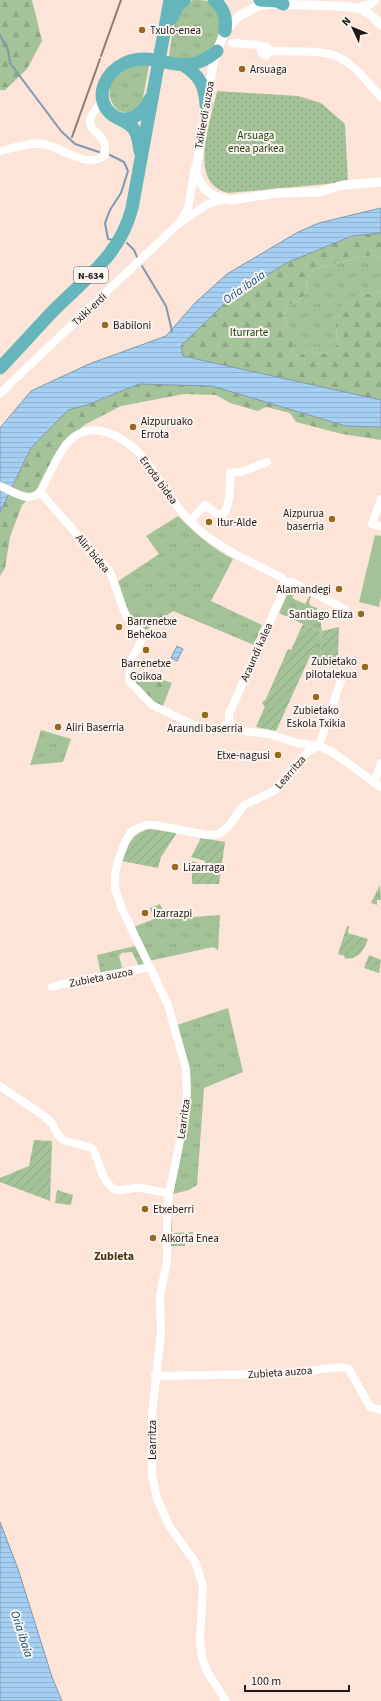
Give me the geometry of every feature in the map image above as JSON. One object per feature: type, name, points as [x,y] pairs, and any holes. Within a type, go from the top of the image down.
[{"type":"highway","name":"N-634","points":[[0,368],[55,309],[100,266],[114,250],[124,231],[130,215],[170,0]]},
{"type":"highway","points":[[165,29],[176,8],[184,0]]},
{"type":"highway","points":[[214,0],[220,6],[224,14],[226,22],[225,31]]},
{"type":"highway","points":[[260,0],[277,1],[283,4]]},
{"type":"highway","points":[[141,158],[137,134],[129,124],[110,112],[103,101],[103,87],[107,78],[115,69],[126,63],[146,60],[193,65],[204,61],[217,51]]},
{"type":"highway","points":[[182,65],[195,74],[201,82],[205,92],[206,105]]},
{"type":"highway","points":[[122,119],[130,119],[141,113],[147,106],[153,93]]},
{"type":"street","points":[[359,8],[370,4],[375,0]]},
{"type":"street","name":"Txikierdi auzoa","points":[[359,8],[283,4],[265,5],[251,8],[234,20],[225,31],[214,58],[196,164],[197,176],[202,186],[210,194],[225,199],[241,200],[278,193],[306,191],[319,192],[343,185],[381,182]]},
{"type":"street","points":[[359,8],[372,16],[381,26]]},
{"type":"street","points":[[232,43],[258,45],[266,49],[329,54],[342,58],[352,66],[381,97]]},
{"type":"street","points":[[0,151],[31,144],[42,144],[89,160],[98,160],[104,156],[105,144],[91,128],[89,122],[91,115],[103,101]]},
{"type":"street","points":[[178,224],[188,209],[196,164]]},
{"type":"street","points":[[178,224],[208,204],[225,199]]},
{"type":"street","name":"Txiki-erdi","points":[[0,394],[20,373],[178,224]]},
{"type":"street","name":"Errota bidea","points":[[40,492],[66,445],[77,436],[89,431],[101,431],[114,434],[136,449],[190,521],[213,541],[280,576],[285,582],[292,582],[345,609]]},
{"type":"street","points":[[190,521],[205,505],[221,516],[227,510],[230,473],[241,472],[267,462]]},
{"type":"street","points":[[0,486],[25,497],[33,497],[40,492]]},
{"type":"street","name":"Aliri bidea","points":[[40,492],[109,571],[125,614],[130,622],[144,635],[132,659],[129,681],[152,705],[192,724],[210,730],[221,729],[229,723]]},
{"type":"street","points":[[381,499],[372,524],[381,526]]},
{"type":"street","name":"Araundi kalea","points":[[229,723],[229,714],[285,588],[285,582]]},
{"type":"street","points":[[319,746],[342,677]]},
{"type":"street","points":[[229,723],[235,730],[269,734],[297,742],[319,746],[332,752],[378,785],[381,763]]},
{"type":"street","name":"Learritza","points":[[226,1701],[208,1673],[202,1658],[200,1640],[203,1586],[195,1562],[170,1527],[157,1499],[152,1475],[152,1414],[155,1376],[161,1333],[160,1296],[167,1261],[167,1214],[169,1194],[184,1120],[187,1092],[186,1069],[168,1005],[122,909],[115,888],[115,875],[118,861],[126,840],[131,832],[146,825],[155,825],[207,835],[219,834],[227,828],[244,805],[274,791],[310,750],[319,746]]},
{"type":"street","name":"Zubieta auzoa","points":[[52,987],[150,967]]},
{"type":"street","points":[[0,1086],[44,1116],[52,1123],[58,1135],[64,1140],[92,1148],[96,1154],[103,1176],[108,1184],[115,1190],[124,1191],[138,1188],[169,1194]]},
{"type":"street","name":"Zubieta auzoa","points":[[155,1376],[279,1374],[341,1367],[349,1369],[370,1407],[381,1410]]},
{"type":"green space","points":[[0,0],[32,0],[42,41],[27,69],[5,90],[0,90]]},
{"type":"green space","points":[[193,0],[207,1],[216,7],[221,18],[218,37],[210,50],[193,59],[185,60],[169,57],[177,17],[186,4]]},
{"type":"green space","points":[[139,64],[149,65],[142,103],[135,110],[130,112],[120,111],[113,104],[111,99],[111,84],[119,74]]},
{"type":"green space","name":"Arsuaga enea parkea","points":[[217,91],[298,96],[321,103],[345,124],[348,182],[229,193],[216,187],[208,177],[205,165],[205,150],[207,134]]},
{"type":"green space","name":"Iturrarte","points":[[381,233],[381,259],[374,255],[314,269],[308,279],[307,292],[299,301],[288,305],[283,316],[288,328],[296,336],[293,347],[294,352],[298,357],[308,350],[321,354],[328,352],[338,343],[335,320],[339,309],[346,299],[357,295],[381,292],[381,400],[183,356],[181,346],[228,300],[286,263],[352,236]]},
{"type":"green space","points":[[374,255],[381,259],[381,292],[357,295],[335,320],[338,343],[331,350],[321,354],[308,350],[298,357],[293,350],[295,336],[288,328],[283,316],[288,305],[299,301],[307,292],[308,279],[314,269]]},
{"type":"green space","points":[[139,384],[212,386],[346,426],[381,427],[381,440],[342,434],[296,422],[290,413],[266,407],[258,411],[230,403],[216,395],[184,394],[121,406],[86,424],[63,442],[36,492],[22,505],[10,537],[5,568],[0,576],[0,512],[31,448],[68,410],[87,405]]},
{"type":"green space","points":[[178,516],[204,540],[233,559],[211,601],[262,625],[254,645],[173,611],[146,630],[128,614],[117,582],[159,554],[146,536]]},
{"type":"green space","points":[[375,535],[381,536],[381,597],[379,607],[359,602]]},
{"type":"green space","points":[[291,586],[297,589],[292,598],[305,604],[310,595],[311,596],[309,603],[311,606],[317,608],[316,616],[320,617],[322,631],[320,656],[338,655],[337,662],[318,661],[309,657],[321,632],[279,613]]},
{"type":"green space","points":[[303,624],[321,632],[276,731],[256,727],[265,706],[262,704],[264,700],[265,701],[288,649],[291,650]]},
{"type":"green space","points":[[339,627],[338,655],[320,656],[322,631]]},
{"type":"green space","points":[[135,671],[172,683],[162,708],[150,702],[133,683]]},
{"type":"green space","points":[[41,730],[71,739],[63,762],[30,765]]},
{"type":"green space","points":[[149,829],[175,832],[176,834],[161,857],[158,868],[122,861],[128,845],[134,837]]},
{"type":"green space","points":[[201,838],[225,842],[219,884],[192,884],[192,861],[204,865],[205,861],[191,857]]},
{"type":"green space","points":[[380,885],[381,900],[377,900],[377,905],[371,903]]},
{"type":"green space","points":[[160,904],[167,919],[220,915],[218,950],[213,947],[149,961],[134,927],[154,919],[150,908]]},
{"type":"green space","points":[[347,926],[349,926],[348,933],[368,939],[360,954],[353,958],[344,958],[345,956],[338,954]]},
{"type":"green space","points":[[135,946],[145,964],[139,966],[132,952],[122,953],[119,956],[123,971],[101,975],[97,955]]},
{"type":"green space","points":[[369,955],[381,960],[379,973],[364,968]]},
{"type":"green space","points":[[228,1008],[243,1072],[204,1088],[197,1185],[189,1190],[173,1194],[181,1156],[189,1104],[177,1025]]},
{"type":"green space","points":[[34,1140],[52,1141],[50,1201],[0,1182],[0,1178],[29,1166]]},
{"type":"green space","points":[[57,1190],[73,1195],[71,1205],[55,1203]]},
{"type":"green space","points":[[169,1216],[171,1216],[172,1233],[193,1232],[193,1239],[189,1239],[188,1234],[179,1235],[179,1240],[185,1239],[185,1246],[171,1246]]},
{"type":"water","name":"Oria ibaia","points":[[381,208],[381,233],[352,236],[286,263],[228,300],[181,346],[183,356],[381,400],[381,427],[346,426],[212,386],[139,384],[87,405],[68,410],[31,448],[0,512],[0,428],[31,391],[89,364],[166,336],[195,303],[227,274],[298,232],[319,223]]},
{"type":"water","points":[[177,646],[183,649],[177,661],[171,658]]},
{"type":"water","name":"Oria ibaia","points":[[0,1522],[18,1569],[52,1677],[62,1701],[0,1701]]},
{"type":"waterway","points":[[0,35],[8,50],[10,63],[61,131],[75,144],[99,152]]},
{"type":"waterway","points":[[110,155],[124,162],[128,171],[121,193],[110,210],[105,223],[108,239],[113,240]]},
{"type":"waterway","points":[[127,243],[134,250],[137,257]]},
{"type":"waterway","points":[[142,266],[166,306],[172,331]]},
{"type":"railway","points":[[101,56],[121,0]]},
{"type":"railway","points":[[72,137],[100,59]]},
{"type":"place","name":"Txulo-enea","points":[[142,30]]},
{"type":"place","name":"Arsuaga","points":[[242,69]]},
{"type":"place","name":"Babiloni","points":[[105,325]]},
{"type":"place","name":"Aizpuruako Errota","points":[[133,427]]},
{"type":"place","name":"Aizpurua baserria","points":[[332,519]]},
{"type":"place","name":"Itur-Alde","points":[[209,522]]},
{"type":"place","name":"Alamandegi","points":[[339,589]]},
{"type":"place","name":"Santiago Eliza","points":[[361,614]]},
{"type":"place","name":"Barrenetxe Behekoa","points":[[119,627]]},
{"type":"place","name":"Barrenetxe Goikoa","points":[[146,650]]},
{"type":"place","name":"Zubietako pilotalekua","points":[[365,667]]},
{"type":"place","name":"Zubietako Eskola Txikia","points":[[316,697]]},
{"type":"place","name":"Araundi baserria","points":[[205,715]]},
{"type":"place","name":"Aliri Baserria","points":[[58,727]]},
{"type":"place","name":"Etxe-nagusi","points":[[278,755]]},
{"type":"place","name":"Lizarraga","points":[[175,867]]},
{"type":"place","name":"Izarrazpi","points":[[145,913]]},
{"type":"place","name":"Etxeberri","points":[[145,1209]]},
{"type":"place","name":"Alkorta Enea","points":[[153,1238]]},
{"type":"district","name":"Zubieta","points":[[114,1256]]}]
